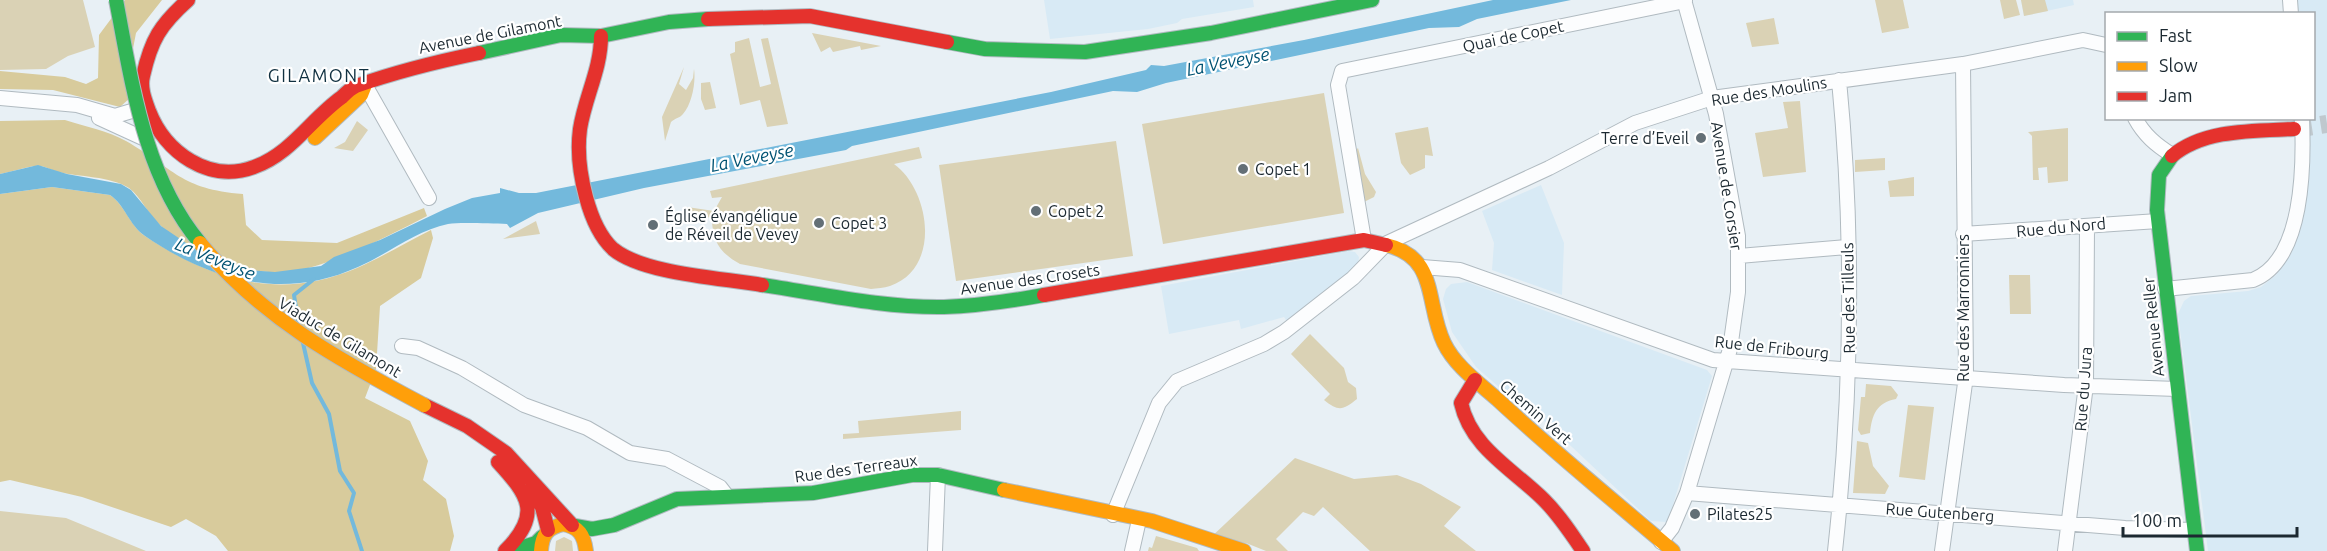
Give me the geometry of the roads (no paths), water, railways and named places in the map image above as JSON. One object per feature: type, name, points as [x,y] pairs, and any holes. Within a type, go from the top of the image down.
[{"type":"street","name":"Viaduc de Gilamont","points":[[116,0],[131,80],[149,146],[174,205],[203,249],[244,294],[284,326],[339,360],[447,415],[497,455],[537,498],[545,514],[544,539]]},
{"type":"street","name":"Avenue de Gilamont","points":[[172,0],[151,23],[133,61],[130,84],[135,110],[147,140],[165,158],[190,174],[211,181],[243,181],[281,167],[361,95],[365,85]]},
{"type":"street","name":"Avenue de Gilamont","points":[[188,0],[170,16],[150,46],[142,81],[144,98],[157,131],[174,151],[197,164],[227,171],[243,171],[264,164],[284,152],[303,136],[347,90],[365,85],[401,69],[503,46],[561,36],[601,36],[688,20],[737,16],[810,16],[985,49],[1085,52],[1211,33],[1372,0]]},
{"type":"street","name":"Quai de Copet","points":[[1364,240],[1338,85],[1342,72],[1684,0]]},
{"type":"street","name":"Avenue de Corsier","points":[[1661,542],[1672,528],[1687,493],[1730,349],[1738,292],[1738,236],[1712,98],[1684,0]]},
{"type":"street","name":"Avenue des Crosets","points":[[601,36],[600,69],[580,133],[581,167],[592,215],[596,228],[610,247],[630,259],[656,268],[879,303],[943,307],[997,303],[1364,240],[1387,243]]},
{"type":"street","name":"Rue des Moulins","points":[[1387,243],[1539,173],[1635,123],[1712,98],[1962,64],[2083,40],[2105,45]]},
{"type":"street","name":"Rue des Marronniers","points":[[1942,551],[1966,376],[1962,64]]},
{"type":"street","name":"Rue des Tilleuls","points":[[1835,551],[1848,372],[1844,130],[1839,80]]},
{"type":"street","points":[[365,85],[429,198]]},
{"type":"street","points":[[0,98],[12,97],[84,106],[114,116],[135,110]]},
{"type":"street","points":[[70,105],[147,140]]},
{"type":"street","points":[[2136,120],[2143,132],[2172,155],[2192,142],[2205,138],[2298,124],[2303,163],[2293,226],[2279,262],[2265,274],[2253,280],[2165,289]]},
{"type":"street","name":"Avenue Reller","points":[[2172,155],[2159,173],[2158,221],[2176,389],[2197,551]]},
{"type":"street","name":"Rue du Nord","points":[[1963,234],[2158,221]]},
{"type":"street","name":"Rue du Jura","points":[[2065,551],[2086,386],[2087,226]]},
{"type":"street","points":[[1113,515],[1156,409],[1168,389],[1185,376],[1264,344],[1284,332],[1353,278],[1387,243],[1411,253],[1422,267]]},
{"type":"street","points":[[1739,256],[1847,247]]},
{"type":"street","name":"Rue de Fribourg","points":[[1422,267],[1460,270],[1713,360],[1848,372],[1966,376],[2086,386],[2176,389]]},
{"type":"street","name":"Chemin Vert","points":[[1422,267],[1444,343],[1474,380],[1673,551]]},
{"type":"street","points":[[402,346],[418,348],[462,368],[524,405],[587,428],[630,453],[667,459],[722,489],[727,496]]},
{"type":"street","points":[[1474,380],[1461,403],[1465,420],[1488,450],[1555,512],[1583,551]]},
{"type":"street","name":"Viaduc de Gilamont","points":[[497,455],[527,472],[585,537],[586,551]]},
{"type":"street","points":[[497,455],[519,486],[529,508],[529,520],[524,533],[505,551]]},
{"type":"street","name":"Rue des Terreaux","points":[[511,551],[544,539],[560,524],[592,529],[614,525],[675,499],[727,496],[745,498],[813,493],[912,475],[938,475],[1113,515],[1152,521],[1244,551]]},
{"type":"street","points":[[935,551],[938,475]]},
{"type":"street","name":"Rue Gutenberg","points":[[1687,493],[1838,506],[2069,521],[2125,528],[2194,530]]},
{"type":"street","points":[[1132,551],[1139,520]]},
{"type":"street","name":"Rue des Terreaux","points":[[586,551],[597,538],[614,525]]},
{"type":"water","name":"La Veveyse","points":[[1493,0],[1571,0],[1477,19],[1459,27],[1429,28],[1166,83],[1137,92],[1113,91],[852,146],[846,150],[644,188],[538,213],[510,228],[507,224],[448,224],[425,231],[358,267],[330,277],[302,283],[275,284],[248,281],[222,275],[196,265],[145,236],[110,195],[52,187],[0,194],[0,174],[38,165],[67,174],[121,184],[131,190],[161,226],[192,247],[247,270],[275,272],[321,266],[334,257],[380,240],[445,209],[472,198],[500,193],[500,188],[519,193],[536,193],[1051,92],[1146,70],[1151,65],[1164,66],[1304,40]]},
{"type":"waterway","points":[[299,327],[294,295],[314,279]]},
{"type":"waterway","points":[[303,343],[312,383],[329,414],[340,471],[354,493],[349,511],[362,551]]},
{"type":"tunnel","points":[[2294,129],[2327,124]]},
{"type":"place","name":"Terre d’Eveil","points":[[1701,138]]},
{"type":"place","name":"Copet 1","points":[[1243,169]]},
{"type":"place","name":"Copet 2","points":[[1036,211]]},
{"type":"place","name":"Copet 3","points":[[819,223]]},
{"type":"place","name":"Église évangélique de Réveil de Vevey","points":[[653,225]]},
{"type":"place","name":"Pilates25","points":[[1695,514]]},
{"type":"district","name":"GILAMONT","points":[[319,76]]}]
